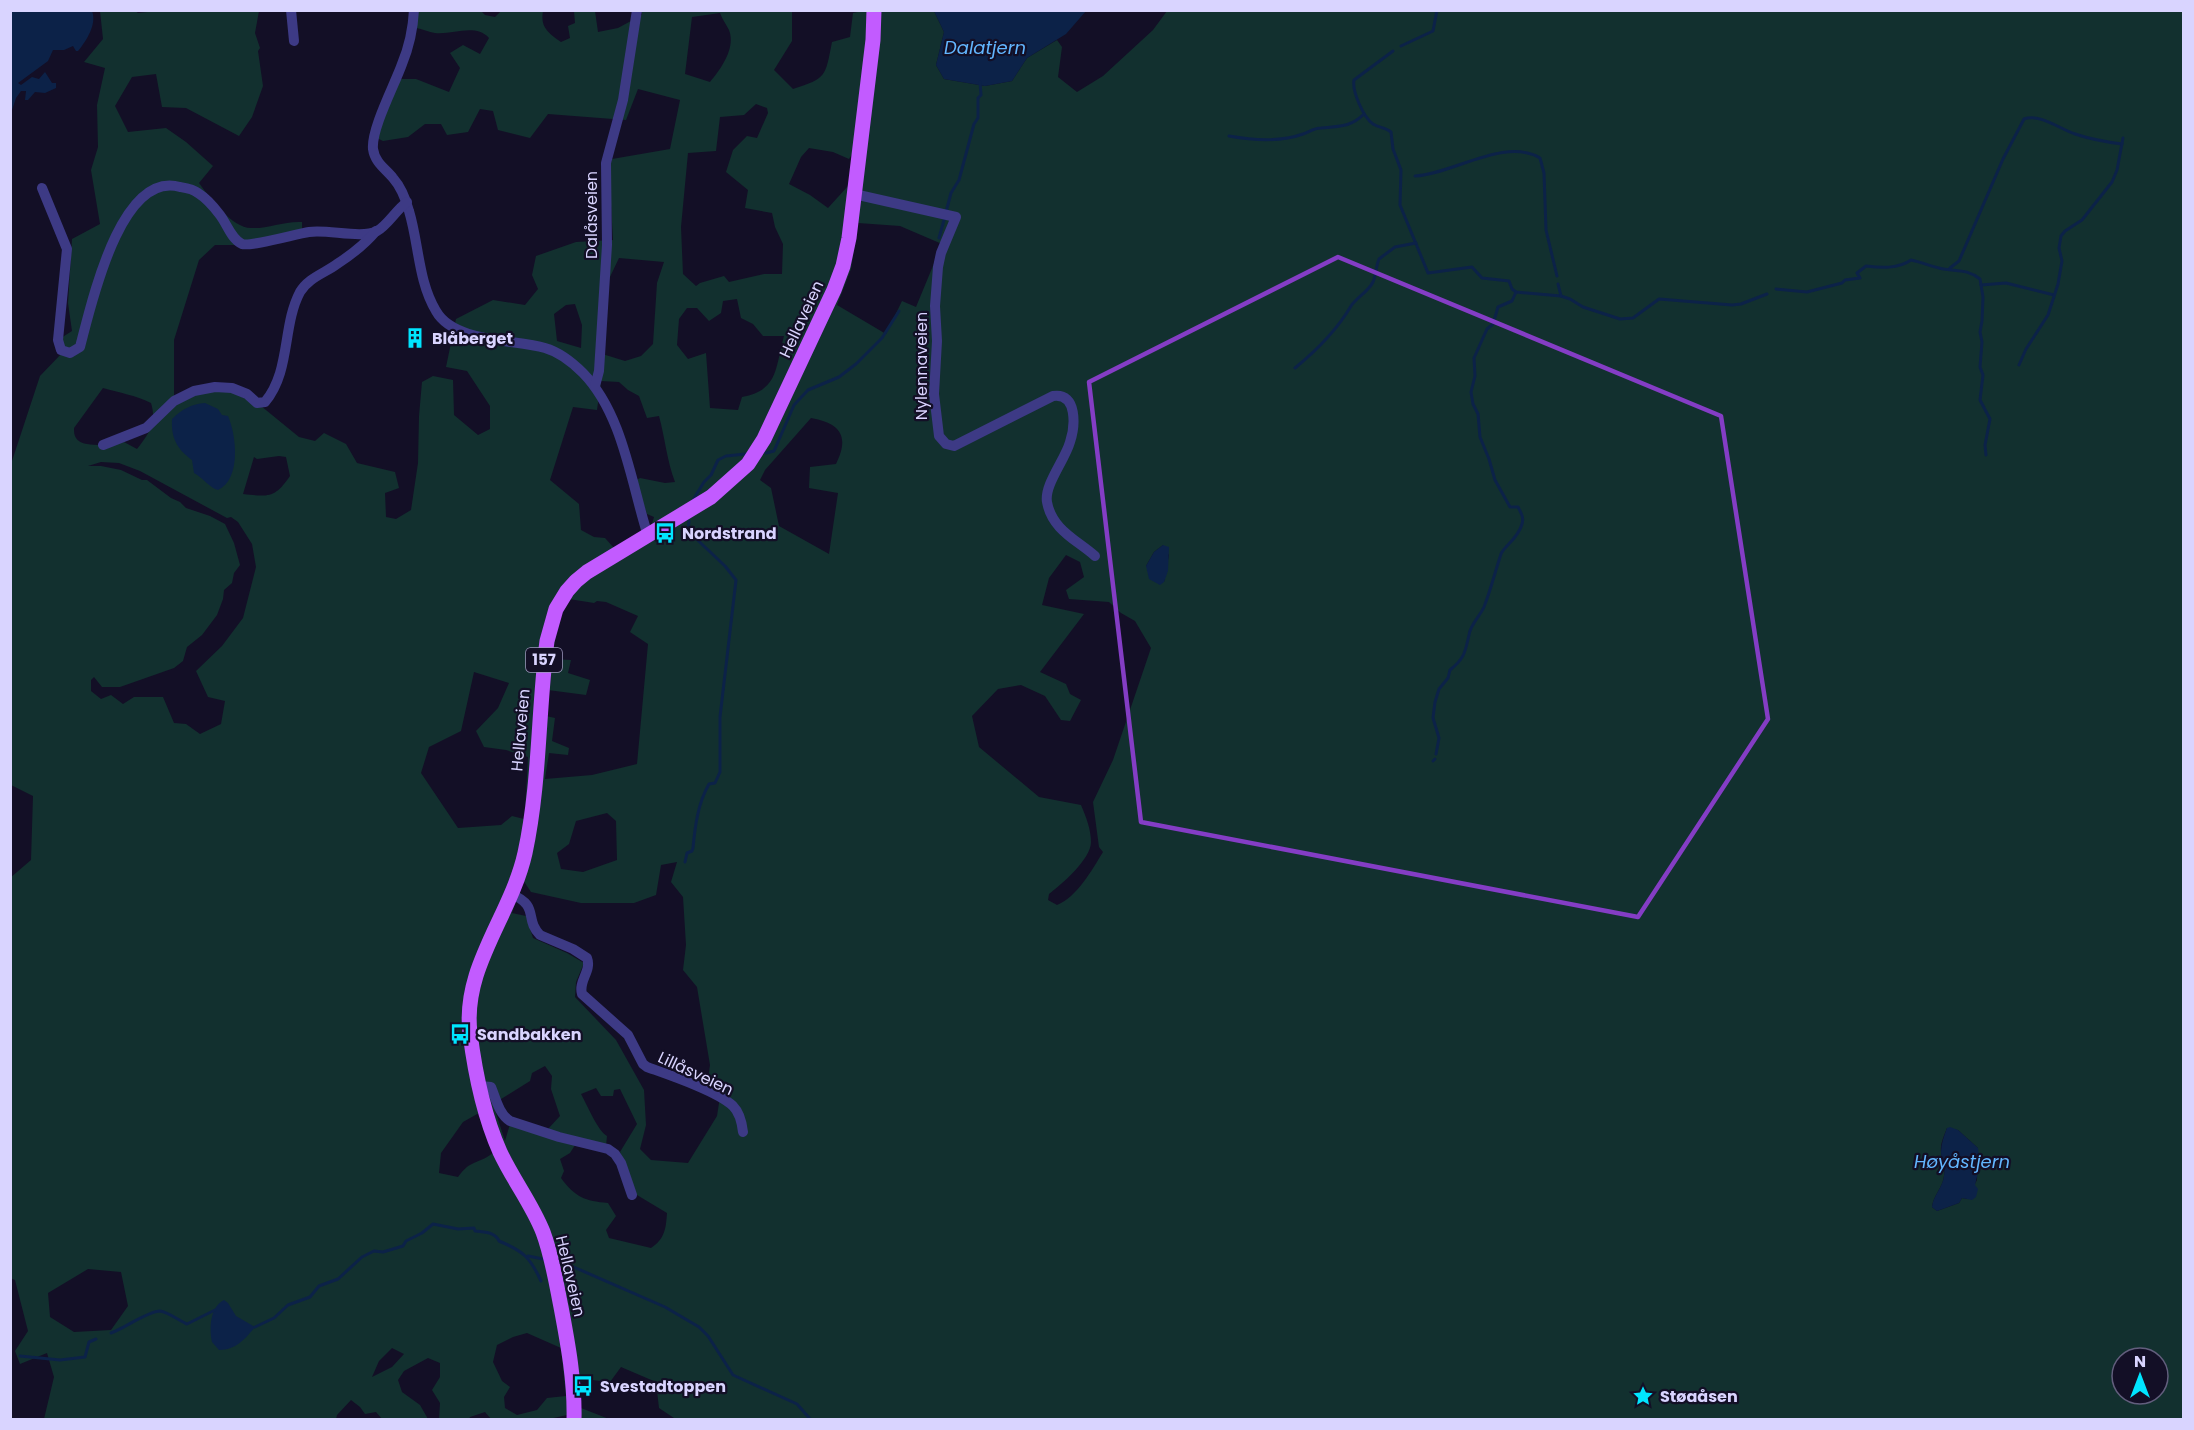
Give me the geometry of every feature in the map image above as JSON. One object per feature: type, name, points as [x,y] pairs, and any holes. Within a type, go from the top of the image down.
[{"type":"main road","name":"Hellaveien","points":[[574,1412],[567,1338],[548,1245],[532,1209],[500,1152],[480,1086],[470,1035],[471,993],[483,954],[521,868],[527,839],[544,663],[552,619],[560,600],[576,581],[596,566],[711,497],[748,464],[757,451],[837,284],[846,251],[854,194],[873,40],[874,10]]},
{"type":"street","points":[[291,10],[294,41]]},
{"type":"street","points":[[414,10],[407,50],[377,127],[373,146],[377,161],[396,181],[407,202],[427,291],[440,317],[456,329],[549,350],[576,366],[595,386],[609,408],[616,426],[648,536]]},
{"type":"street","name":"Dalåsveien","points":[[595,386],[599,371],[606,263],[606,163],[623,100],[637,10]]},
{"type":"street","points":[[42,188],[67,249],[58,340],[61,350],[70,353],[80,347],[106,258],[121,228],[143,197],[153,189],[165,184],[196,191],[221,216],[235,239],[244,245],[263,243],[312,231],[363,233],[376,231]]},
{"type":"street","name":"Nylennaveien","points":[[854,194],[956,218],[940,253],[936,284],[937,341],[934,394],[939,436],[946,444],[954,446],[1053,396],[1057,395],[1068,400],[1073,409],[1071,439],[1049,490],[1047,502],[1053,519],[1060,528],[1095,556]]},
{"type":"street","points":[[103,445],[146,428],[174,401],[202,389],[232,388],[247,394],[257,403],[265,402],[280,375],[289,332],[302,290],[310,281],[353,253],[407,202]]},
{"type":"street","name":"Lillåsveien","points":[[511,894],[529,905],[536,932],[587,958],[589,964],[581,982],[582,994],[628,1035],[643,1064],[732,1105],[739,1114],[743,1132]]},
{"type":"street","points":[[480,1086],[491,1087],[501,1110],[510,1121],[608,1149],[615,1154],[621,1163],[632,1195]]},
{"type":"highlighted area","points":[[1338,257],[1721,416],[1768,719],[1638,917],[1141,822],[1089,382]]},
{"type":"green space","points":[[166,10],[259,11],[255,33],[260,48],[258,51],[263,86],[252,117],[239,136],[186,108],[162,107],[156,74],[132,77],[115,106],[128,132],[166,128],[213,166],[199,183],[222,211],[236,223],[244,227],[257,228],[302,222],[302,230],[236,245],[215,245],[199,260],[174,340],[174,398],[225,389],[261,406],[299,437],[315,441],[324,433],[346,444],[357,463],[395,472],[399,488],[385,493],[386,517],[396,519],[411,510],[418,463],[422,382],[433,376],[453,380],[454,415],[478,435],[490,429],[490,406],[467,371],[446,367],[456,319],[493,300],[525,305],[538,289],[532,275],[536,256],[576,242],[613,240],[609,171],[612,159],[670,149],[680,100],[638,89],[626,120],[548,114],[530,138],[498,130],[493,111],[480,109],[468,132],[447,135],[441,124],[425,124],[408,137],[383,141],[373,136],[391,79],[416,79],[449,92],[460,68],[450,53],[463,45],[480,54],[489,38],[471,30],[435,33],[416,28],[416,11],[481,11],[485,15],[495,17],[501,11],[543,11],[542,17],[546,29],[561,42],[570,38],[568,26],[575,23],[574,11],[595,11],[598,32],[618,28],[642,15],[642,11],[792,11],[792,41],[774,70],[793,89],[818,79],[823,74],[828,63],[832,42],[850,37],[853,13],[867,10],[934,11],[944,32],[936,65],[944,79],[985,86],[1012,81],[1027,58],[1057,40],[1062,47],[1058,77],[1077,92],[1103,76],[1153,30],[1167,11],[2183,11],[2183,1419],[677,1420],[659,1408],[656,1382],[621,1367],[610,1382],[592,1380],[579,1382],[581,1408],[609,1419],[567,1419],[567,1415],[549,1419],[491,1419],[485,1412],[469,1419],[439,1420],[440,1403],[432,1390],[440,1377],[440,1363],[428,1358],[404,1371],[398,1380],[402,1392],[420,1405],[428,1419],[382,1419],[376,1412],[365,1414],[351,1400],[336,1419],[44,1419],[54,1377],[47,1353],[20,1364],[15,1351],[28,1331],[15,1280],[10,1278],[10,878],[31,860],[33,796],[11,785],[11,464],[40,376],[64,351],[61,338],[72,331],[68,303],[72,239],[100,224],[91,170],[98,147],[97,105],[105,68],[84,62],[103,39],[100,11],[135,11],[138,13]],"holes":[[[720,13],[731,37],[731,44],[723,65],[710,82],[685,74],[692,17]],[[756,104],[767,108],[768,113],[757,138],[747,136],[733,150],[726,172],[748,190],[745,208],[772,213],[775,227],[783,244],[782,274],[764,274],[729,282],[724,276],[696,286],[683,274],[681,227],[688,153],[716,151],[720,117],[744,115]],[[809,148],[833,152],[849,159],[854,151],[848,186],[828,208],[789,184],[801,157]],[[858,223],[900,226],[942,244],[916,307],[902,301],[886,334],[837,305],[851,269]],[[619,258],[664,262],[657,283],[653,344],[641,356],[625,361],[596,352],[609,279]],[[737,299],[741,318],[753,324],[763,336],[784,336],[774,376],[763,389],[742,397],[738,410],[710,408],[706,353],[688,359],[677,345],[679,319],[687,308],[697,308],[709,321],[721,313],[723,301]],[[575,304],[582,325],[581,348],[557,341],[554,314],[566,305]],[[601,381],[619,382],[639,396],[647,418],[659,416],[675,482],[665,483],[640,478],[635,481],[647,514],[654,517],[652,524],[614,548],[605,538],[594,537],[581,530],[579,504],[550,480],[573,407],[597,410]],[[103,388],[151,403],[153,410],[151,428],[137,449],[124,442],[85,444],[76,438],[74,428]],[[811,418],[829,423],[840,432],[842,446],[836,464],[810,467],[809,488],[838,493],[829,554],[779,526],[771,488],[760,480],[765,470]],[[254,457],[257,459],[286,457],[290,476],[280,489],[271,494],[259,496],[243,494]],[[101,462],[119,463],[140,471],[227,518],[231,517],[238,522],[252,544],[256,567],[243,618],[222,646],[196,671],[208,697],[225,701],[221,724],[200,734],[186,724],[174,723],[163,697],[134,697],[123,704],[111,695],[101,699],[91,691],[91,680],[94,677],[102,687],[120,687],[174,668],[183,661],[187,647],[202,635],[217,615],[224,590],[232,583],[234,573],[240,565],[234,543],[225,524],[186,508],[147,480],[121,470],[88,466]],[[1163,545],[1169,555],[1164,582],[1146,566],[1154,552]],[[1066,555],[1080,562],[1084,577],[1066,590],[1069,599],[1109,602],[1121,613],[1135,621],[1151,648],[1113,760],[1093,802],[1099,847],[1103,852],[1089,875],[1071,896],[1057,905],[1048,900],[1049,894],[1075,871],[1090,849],[1090,832],[1081,805],[1039,797],[979,747],[972,716],[998,689],[1021,685],[1045,696],[1061,720],[1070,721],[1081,700],[1070,694],[1066,684],[1040,672],[1084,614],[1042,605],[1049,578]],[[569,599],[594,603],[606,602],[638,616],[630,632],[648,644],[637,764],[592,775],[545,779],[549,753],[568,755],[569,748],[552,741],[555,718],[546,716],[548,690],[586,695],[590,680],[568,673],[571,660],[552,659],[558,622]],[[474,672],[509,683],[498,708],[476,731],[484,747],[506,750],[528,757],[524,819],[512,816],[501,825],[458,828],[421,773],[429,747],[461,731]],[[607,813],[616,821],[617,860],[583,872],[561,869],[557,853],[569,844],[576,821]],[[677,862],[671,882],[683,897],[686,945],[683,970],[697,987],[710,1065],[707,1086],[720,1097],[717,1116],[688,1163],[651,1160],[640,1149],[646,1125],[644,1090],[616,1040],[575,997],[576,982],[584,963],[533,938],[526,916],[512,913],[523,880],[531,892],[581,903],[634,903],[656,895],[661,865]],[[545,1066],[552,1076],[551,1089],[560,1116],[548,1129],[510,1124],[505,1141],[493,1104],[530,1081],[532,1073]],[[596,1088],[601,1096],[613,1096],[614,1090],[620,1089],[637,1124],[620,1152],[637,1195],[667,1213],[664,1233],[651,1248],[609,1238],[606,1230],[616,1216],[608,1203],[581,1197],[571,1190],[561,1178],[564,1171],[560,1159],[570,1153],[579,1139],[606,1146],[607,1136],[600,1129],[581,1094]],[[479,1113],[493,1153],[471,1165],[458,1177],[439,1173],[441,1153],[463,1122]],[[1947,1128],[1958,1130],[1978,1148],[1977,1180],[1967,1199],[1962,1198],[1959,1203],[1937,1211],[1932,1207],[1944,1176],[1941,1149]],[[88,1269],[121,1272],[128,1306],[111,1330],[74,1332],[50,1317],[48,1293]],[[527,1333],[561,1348],[566,1396],[547,1398],[537,1410],[517,1415],[505,1408],[504,1397],[510,1387],[502,1381],[493,1362],[497,1345]],[[392,1348],[404,1354],[392,1367],[372,1377],[379,1361]]]},
{"type":"water","points":[[11,10],[92,11],[93,21],[85,42],[78,51],[73,46],[64,50],[53,50],[48,61],[18,83],[21,85],[32,77],[39,79],[45,72],[52,83],[56,83],[56,88],[45,93],[35,92],[28,100],[25,100],[26,91],[21,91],[11,113]]},
{"type":"water","name":"Dalatjern","points":[[934,11],[1086,11],[1066,34],[1027,58],[1012,81],[985,86],[944,79],[936,65],[944,32]]},
{"type":"water","points":[[205,403],[218,409],[222,415],[228,416],[235,444],[231,476],[218,490],[194,473],[192,460],[182,452],[173,432],[172,419],[176,415],[191,406]]},
{"type":"water","points":[[1163,545],[1169,547],[1168,571],[1164,582],[1160,585],[1149,579],[1146,566],[1154,552]]},
{"type":"water","name":"Høyåstjern","points":[[1947,1128],[1958,1130],[1978,1148],[1980,1164],[1975,1185],[1978,1189],[1976,1197],[1972,1200],[1962,1198],[1959,1203],[1937,1211],[1932,1207],[1943,1180],[1942,1146]]},
{"type":"water","points":[[224,1300],[236,1316],[255,1327],[244,1340],[235,1346],[219,1350],[212,1342],[211,1324],[213,1313],[219,1303]]},
{"type":"waterway","points":[[1401,46],[1433,31],[1437,10]]},
{"type":"waterway","points":[[1393,51],[1354,80],[1354,85],[1356,97],[1369,121],[1391,132],[1393,149],[1401,170],[1400,205],[1428,273],[1472,267],[1482,278],[1509,281],[1516,292],[1561,296],[1583,307],[1620,319],[1633,318],[1659,299],[1732,305],[1767,294]]},
{"type":"waterway","points":[[946,212],[951,193],[959,180],[974,124],[978,118],[980,82]]},
{"type":"waterway","points":[[1229,136],[1256,139],[1294,137],[1316,129],[1349,124],[1364,114]]},
{"type":"waterway","points":[[1950,268],[1959,261],[2003,159],[2024,119],[2036,118],[2081,136],[2122,144]]},
{"type":"waterway","points":[[2019,365],[2026,349],[2048,315],[2058,284],[2062,261],[2059,248],[2061,236],[2082,220],[2112,182],[2117,170],[2123,138]]},
{"type":"waterway","points":[[1415,176],[1430,174],[1495,154],[1526,153],[1540,158],[1544,173],[1546,230],[1557,276]]},
{"type":"waterway","points":[[939,238],[944,220]]},
{"type":"waterway","points":[[1295,368],[1326,339],[1353,303],[1371,286],[1379,259],[1395,247],[1416,243]]},
{"type":"waterway","points":[[1776,289],[1807,292],[1842,283],[1845,280],[1860,278],[1857,273],[1866,266],[1895,266],[1911,260],[1965,272],[1980,279],[1983,297],[1980,332],[1982,342],[1980,367],[1983,375],[1980,400],[1990,419],[1985,445],[1986,455]]},
{"type":"waterway","points":[[1981,285],[2006,283],[2054,295]]},
{"type":"waterway","points":[[1558,284],[1561,296]]},
{"type":"waterway","points":[[1436,754],[1439,738],[1433,718],[1439,689],[1448,678],[1450,670],[1464,654],[1471,628],[1489,594],[1501,554],[1517,534],[1523,522],[1518,507],[1510,507],[1495,480],[1480,437],[1478,414],[1471,392],[1475,376],[1474,358],[1487,329],[1493,324],[1498,307],[1512,301],[1516,292]]},
{"type":"waterway","points":[[766,453],[774,451],[794,405],[808,390],[839,377],[856,364],[882,338],[899,311]]},
{"type":"waterway","points":[[693,500],[711,475],[718,460],[726,456],[746,454]]},
{"type":"waterway","points":[[685,862],[687,853],[693,848],[702,799],[709,784],[715,783],[720,772],[720,717],[736,580],[725,566],[688,531],[689,521]]},
{"type":"waterway","points":[[255,1327],[274,1318],[288,1305],[310,1297],[319,1286],[338,1279],[362,1257],[374,1251],[383,1252],[403,1246],[406,1241],[433,1224],[458,1229],[474,1228],[475,1231],[492,1234],[499,1241],[525,1256],[541,1281]]},
{"type":"waterway","points":[[528,1256],[543,1259]]},
{"type":"waterway","points":[[560,1263],[665,1307],[699,1327],[708,1336],[733,1375],[797,1404],[811,1420]]},
{"type":"waterway","points":[[111,1333],[155,1312],[167,1313],[187,1324],[215,1310]]},
{"type":"waterway","points":[[20,1356],[60,1360],[85,1357],[89,1342],[96,1339]]},
{"type":"place","name":"Blåberget","points":[[415,338]]},
{"type":"place","name":"Nordstrand","points":[[665,533]]},
{"type":"place","name":"Sandbakken","points":[[460,1034]]},
{"type":"place","name":"Svestadtoppen","points":[[583,1386]]},
{"type":"place","name":"Støaåsen","points":[[1643,1396]]}]
